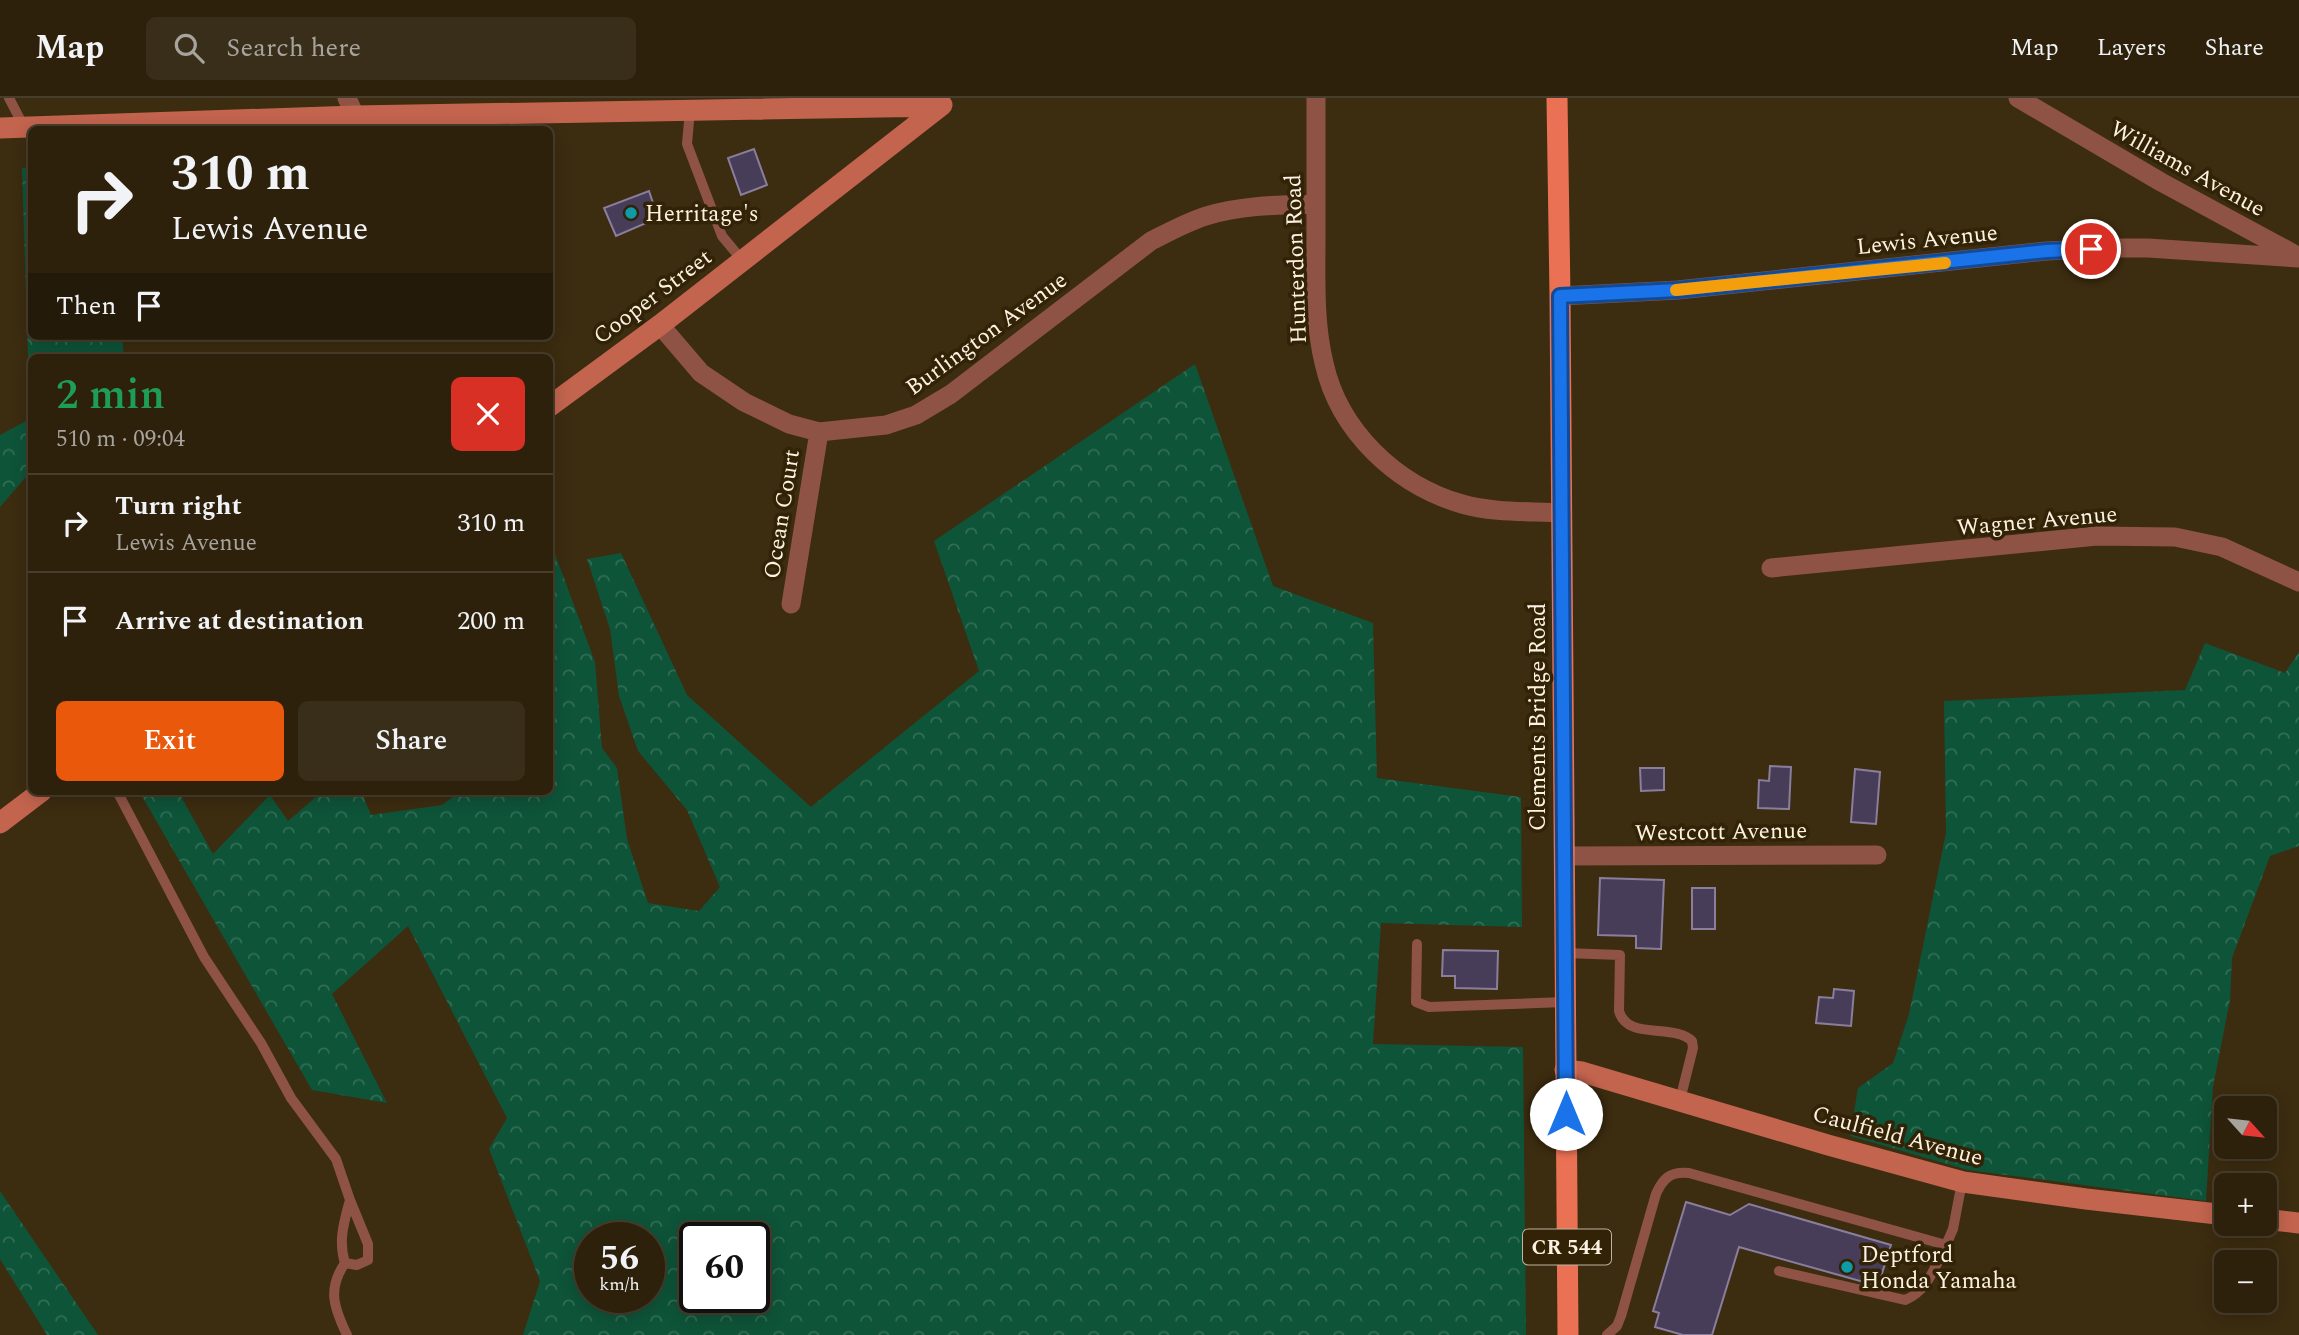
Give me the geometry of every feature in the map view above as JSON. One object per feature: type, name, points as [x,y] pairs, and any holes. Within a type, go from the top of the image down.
[{"type":"main road","name":"Clements Bridge Road","points":[[1557,98],[1568,1335]]},
{"type":"main road","points":[[40,126],[351,107],[690,110],[946,102]]},
{"type":"main road","name":"Cooper Street","points":[[553,404],[660,325],[946,102]]},
{"type":"main road","points":[[0,128],[28,127]]},
{"type":"main road","points":[[0,823],[37,795]]},
{"type":"main road","name":"Caulfield Avenue","points":[[1565,1070],[1582,1072],[1963,1182],[2214,1214]]},
{"type":"main road","points":[[2277,1220],[2299,1223]]},
{"type":"street","name":"Hunterdon Road","points":[[1316,98],[1316,305],[1323,362],[1346,418],[1372,450],[1398,474],[1429,491],[1462,504],[1562,513]]},
{"type":"street","name":"Williams Avenue","points":[[2018,98],[2161,182],[2299,257]]},
{"type":"street","name":"Burlington Avenue","points":[[660,325],[701,373],[744,402],[789,424],[819,432],[886,425],[916,415],[951,394],[1141,247],[1183,225],[1207,215],[1246,207],[1316,204]]},
{"type":"street","name":"Lewis Avenue","points":[[1560,296],[1678,290],[2046,251],[2114,248],[2299,257]]},
{"type":"street","name":"Ocean Court","points":[[791,604],[819,432]]},
{"type":"street","name":"Wagner Avenue","points":[[1771,568],[2097,536],[2175,537],[2222,547],[2299,582]]},
{"type":"street","name":"Westcott Avenue","points":[[1564,856],[1877,855]]},
{"type":"lane","points":[[9,98],[24,127]]},
{"type":"lane","points":[[690,110],[687,144],[722,236],[743,260]]},
{"type":"lane","points":[[119,795],[204,957],[261,1043],[292,1098],[336,1159],[368,1244],[368,1260],[357,1265],[345,1263]]},
{"type":"lane","points":[[1417,944],[1416,1002],[1429,1007],[1566,1002]]},
{"type":"lane","points":[[1565,953],[1620,955],[1621,1019],[1632,1026],[1683,1035],[1692,1041],[1693,1048],[1680,1100]]},
{"type":"lane","points":[[1607,1335],[1617,1326],[1622,1316],[1656,1194],[1670,1174],[1689,1173],[1946,1245]]},
{"type":"lane","points":[[1779,1271],[1905,1300],[1917,1296],[1925,1287],[1953,1229],[1963,1182]]},
{"type":"lane","points":[[345,1263],[340,1249],[342,1228],[350,1200]]},
{"type":"lane","points":[[345,1263],[337,1275],[333,1302],[346,1335]]},
{"type":"green space","points":[[28,167],[28,340],[122,340],[124,354],[28,354],[28,356],[22,168]]},
{"type":"green space","points":[[1195,364],[1273,586],[1373,623],[1377,778],[1521,797],[1522,927],[1381,923],[1373,1044],[1523,1047],[1526,1335],[523,1335],[540,1281],[489,1149],[507,1118],[408,926],[332,994],[387,1103],[312,1090],[141,795],[180,795],[213,854],[270,795],[288,821],[318,795],[363,795],[371,815],[442,805],[456,795],[553,795],[553,553],[595,662],[602,748],[617,768],[627,839],[648,903],[699,911],[720,887],[687,810],[638,751],[619,696],[610,629],[587,559],[621,553],[687,695],[811,807],[979,671],[934,541]]},
{"type":"green space","points":[[28,420],[28,474],[0,507],[0,435]]},
{"type":"green space","points":[[2205,643],[2285,673],[2299,652],[2299,846],[2270,856],[2232,958],[2230,1000],[2213,1087],[2206,1201],[1968,1170],[1850,1136],[1858,1088],[1893,1063],[1909,1014],[1946,833],[1944,701],[2185,690]]},
{"type":"green space","points":[[0,1191],[98,1335],[47,1335],[0,1259]]},
{"type":"building","points":[[754,149],[767,185],[741,195],[728,158]]},
{"type":"building","name":"Herritage's","points":[[649,191],[658,218],[616,236],[604,208]]},
{"type":"building","points":[[1770,766],[1791,767],[1789,809],[1758,808],[1759,780],[1769,781]]},
{"type":"building","points":[[1640,768],[1664,768],[1664,790],[1641,791]]},
{"type":"building","points":[[1855,769],[1880,772],[1876,824],[1851,822]]},
{"type":"building","points":[[1600,878],[1664,880],[1661,949],[1636,948],[1636,936],[1598,935]]},
{"type":"building","points":[[1692,888],[1715,888],[1715,929],[1692,929]]},
{"type":"building","points":[[1443,950],[1498,951],[1497,989],[1455,988],[1455,976],[1442,976]]},
{"type":"building","points":[[1834,989],[1854,991],[1851,1026],[1816,1023],[1819,997],[1833,998]]},
{"type":"building","name":"Deptford Honda Yamaha","points":[[1686,1202],[1730,1215],[1749,1204],[1891,1245],[1878,1286],[1739,1247],[1712,1335],[1683,1335],[1655,1327],[1659,1313],[1653,1311]]},
{"type":"slow traffic","points":[[1676,290],[1945,263]]},
{"type":"place","name":"Herritage's","points":[[631,213]]},
{"type":"place","name":"Deptford Honda Yamaha","points":[[1847,1267]]},
{"type":"route","points":[[1566,1114],[1560,296],[1678,290],[2046,251],[2091,249]]}]
